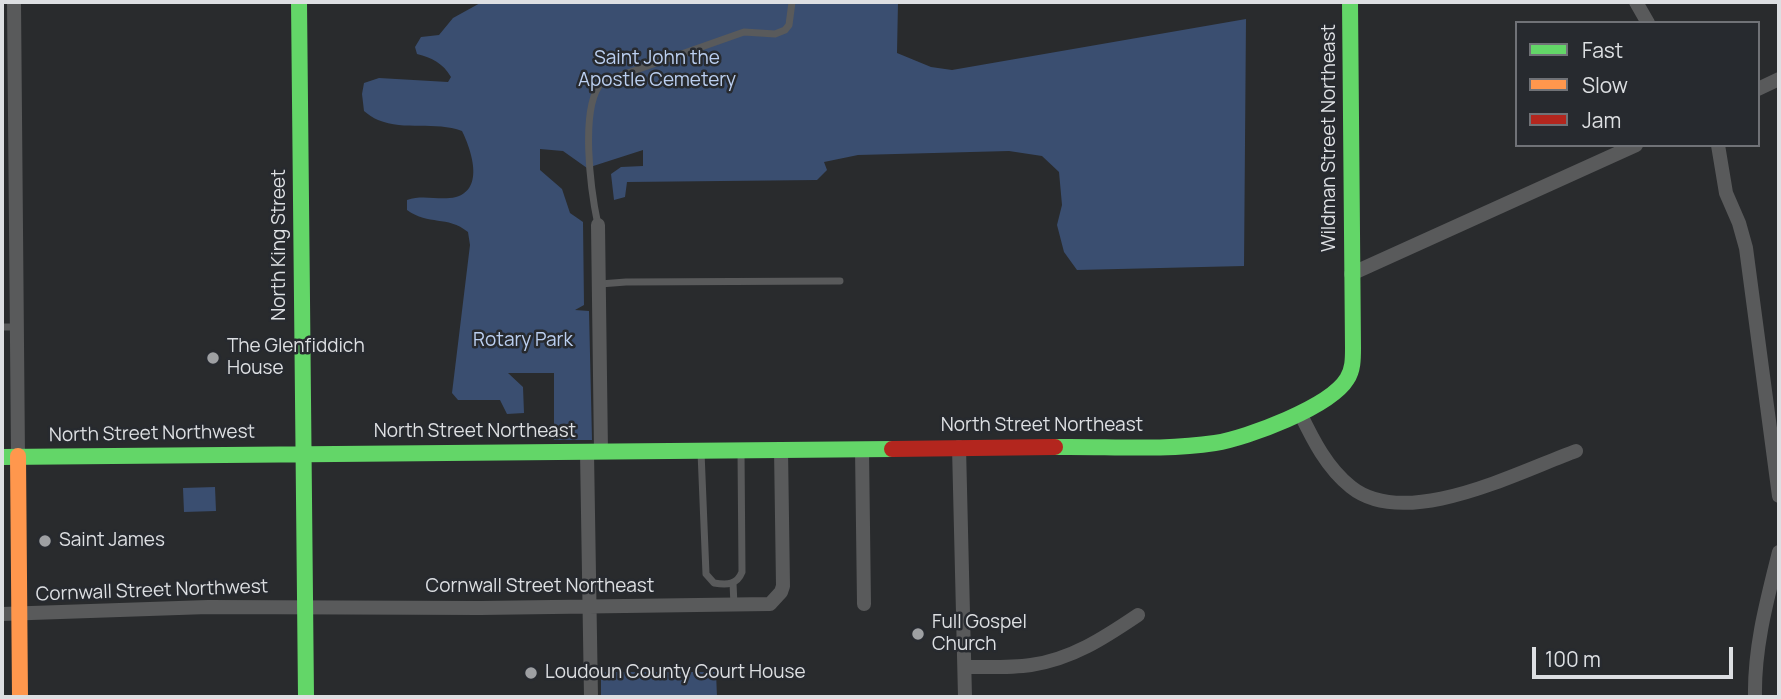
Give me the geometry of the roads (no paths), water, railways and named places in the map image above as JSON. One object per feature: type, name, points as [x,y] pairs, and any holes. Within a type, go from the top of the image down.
[{"type":"street","points":[[14,2],[8,58],[10,456],[20,614],[20,697]]},
{"type":"street","name":"North King Street","points":[[299,2],[306,697]]},
{"type":"street","name":"Wildman Street Northeast","points":[[1350,2],[1351,274]]},
{"type":"street","points":[[1636,2],[1647,21]]},
{"type":"street","points":[[1760,88],[1779,79]]},
{"type":"street","points":[[1351,274],[1632,147]]},
{"type":"street","points":[[1718,147],[1726,193],[1746,248],[1779,496]]},
{"type":"street","points":[[591,697],[590,607],[600,284],[598,225]]},
{"type":"street","name":"North Street Northeast","points":[[302,453],[701,451],[1192,445],[1219,442],[1300,413],[1335,392],[1347,380],[1350,374],[1353,328],[1351,274]]},
{"type":"street","points":[[1300,413],[1313,440],[1342,479],[1364,496],[1391,503],[1410,504],[1457,495],[1576,451]]},
{"type":"street","points":[[959,447],[965,697]]},
{"type":"street","name":"Cornwall Street Northeast","points":[[304,606],[590,607],[770,604],[783,586],[781,449]]},
{"type":"street","points":[[862,449],[864,604]]},
{"type":"street","name":"North Street Northwest","points":[[10,456],[302,453]]},
{"type":"street","points":[[1755,697],[1761,622],[1779,552]]},
{"type":"street","name":"Cornwall Street Northwest","points":[[2,614],[304,606]]},
{"type":"street","points":[[965,667],[1028,666],[1053,661],[1080,652],[1138,615]]},
{"type":"lane","points":[[598,225],[590,190],[589,153],[595,89],[602,82],[744,32],[780,32],[789,26],[792,2]]},
{"type":"lane","points":[[600,284],[841,281]]},
{"type":"lane","points":[[701,451],[706,574],[714,583],[733,583],[739,579],[742,572],[741,450]]},
{"type":"lane","points":[[733,583],[734,605]]},
{"type":"place","name":"The Glenfiddich House","points":[[213,358]]},
{"type":"place","name":"Saint James","points":[[45,541]]},
{"type":"place","name":"Full Gospel Church","points":[[918,634]]},
{"type":"place","name":"Loudoun County Court House","points":[[531,673]]},
{"type":"park label","name":"Saint John the Apostle Cemetery","points":[[657,70]]},
{"type":"park label","name":"Rotary Park","points":[[523,341]]}]
